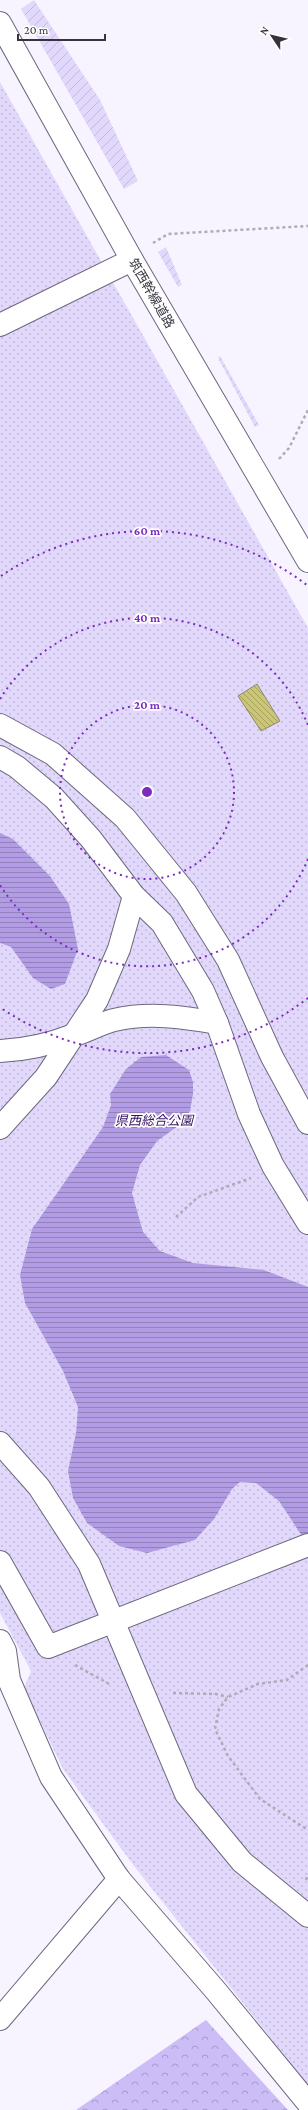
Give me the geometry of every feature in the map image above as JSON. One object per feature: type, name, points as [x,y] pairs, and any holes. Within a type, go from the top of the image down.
[{"type":"street","name":"筑西幹線道路","points":[[0,23],[131,258],[308,561]]},
{"type":"street","points":[[0,325],[131,258]]},
{"type":"street","points":[[0,725],[53,754],[125,818],[186,893],[228,960],[272,1057],[308,1123]]},
{"type":"street","points":[[0,757],[17,767],[54,798],[91,839],[134,896],[162,923],[203,991],[217,1023],[248,1114],[276,1170],[308,1223]]},
{"type":"street","points":[[0,1128],[46,1077],[97,1000],[119,949],[134,896]]},
{"type":"street","points":[[0,1051],[22,1050],[73,1036],[113,1020],[138,1016],[179,1016],[217,1023]]},
{"type":"street","points":[[0,1443],[39,1487],[90,1564],[186,1794],[242,1862],[308,1916]]},
{"type":"street","points":[[0,1562],[48,1647],[308,1545]]},
{"type":"street","points":[[0,1641],[5,1651],[5,1682],[51,1777],[119,1879],[216,1991],[308,2103]]},
{"type":"street","points":[[0,2019],[119,1879]]},
{"type":"path","points":[[131,258],[168,234],[308,226]]},
{"type":"path","points":[[278,460],[289,448],[308,410]]},
{"type":"path","points":[[176,1217],[198,1197],[276,1170]]},
{"type":"path","points":[[308,1665],[287,1680],[258,1684],[228,1697],[219,1709],[215,1729],[228,1756],[260,1799],[308,1830]]},
{"type":"green space","points":[[34,0],[100,100],[138,181],[124,189],[21,9]]},
{"type":"green space","name":"県西総合公園","points":[[0,82],[308,628],[308,2085],[134,1866],[63,1769],[24,1688],[31,1671],[0,1613]]},
{"type":"green space","points":[[166,247],[182,285],[178,287],[158,252]]},
{"type":"green space","points":[[220,356],[259,425],[255,427],[218,358]]},
{"type":"green space","points":[[206,2020],[288,2110],[76,2110]]},
{"type":"shaded area","points":[[0,833],[13,839],[50,876],[69,904],[78,949],[65,984],[51,989],[33,978],[11,947],[0,943]]},
{"type":"shaded area","points":[[166,1055],[189,1070],[193,1082],[193,1094],[190,1111],[181,1124],[157,1141],[140,1165],[132,1193],[143,1232],[160,1251],[193,1263],[264,1270],[308,1287],[308,1534],[302,1536],[279,1501],[256,1483],[240,1482],[232,1489],[214,1519],[195,1540],[147,1553],[119,1546],[87,1523],[73,1498],[68,1471],[76,1433],[78,1407],[63,1371],[25,1303],[20,1275],[32,1229],[103,1127],[111,1105],[110,1094],[126,1069],[141,1057]]},
{"type":"building","points":[[257,684],[280,721],[261,731],[238,696]]}]
